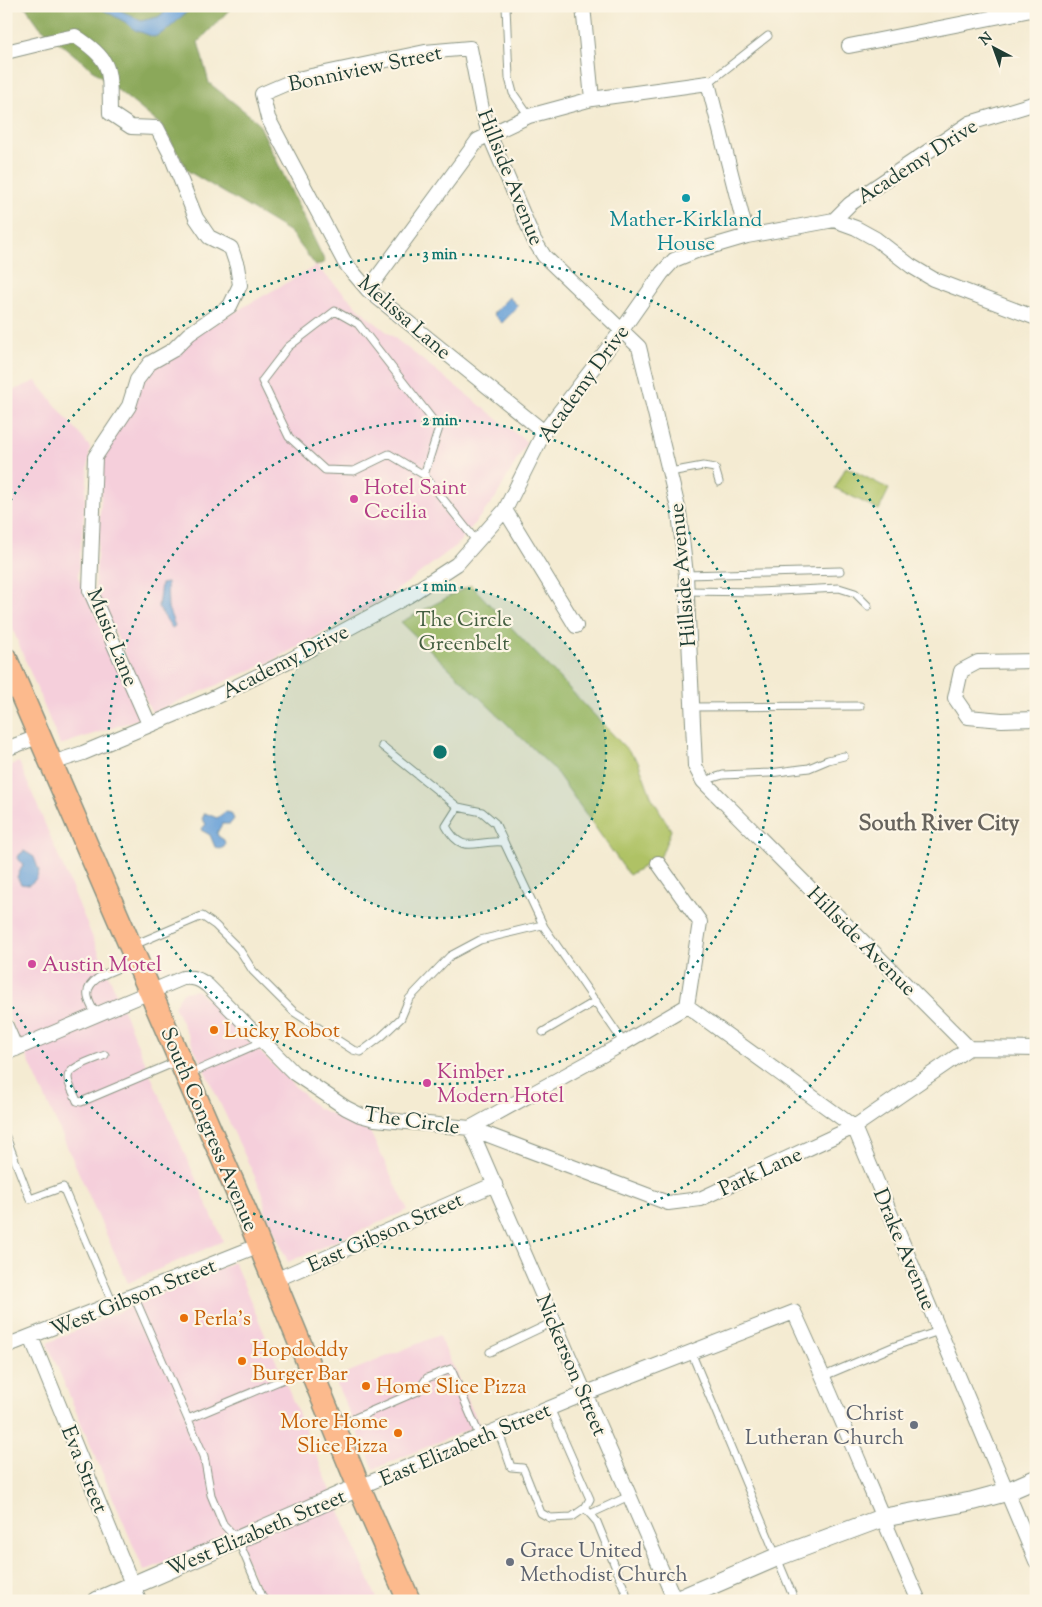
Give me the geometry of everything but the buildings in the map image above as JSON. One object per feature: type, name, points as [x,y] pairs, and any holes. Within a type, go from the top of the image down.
[{"type":"main road","name":"South Congress Avenue","points":[[6,659],[275,1280],[359,1487],[409,1601]]},
{"type":"street","points":[[583,6],[592,99]]},
{"type":"street","points":[[849,46],[1036,9]]},
{"type":"street","name":"Music Lane","points":[[6,52],[75,36],[103,58],[109,73],[110,113],[131,128],[157,128],[170,153],[196,218],[209,237],[231,248],[237,266],[240,285],[230,306],[190,334],[173,350],[150,363],[138,380],[129,406],[94,457],[90,590],[149,724]]},
{"type":"street","name":"Bonniview Street","points":[[262,94],[297,79],[425,52],[470,48]]},
{"type":"street","name":"Hillside Avenue","points":[[470,48],[489,134],[534,240],[544,256],[639,347],[679,512],[686,576],[695,766],[703,781],[969,1048]]},
{"type":"street","points":[[368,290],[478,140],[529,116],[592,99],[708,83],[747,236]]},
{"type":"street","name":"Melissa Lane","points":[[262,94],[268,118],[345,263],[368,290],[544,432]]},
{"type":"street","name":"Academy Drive","points":[[52,763],[83,753],[207,701],[288,661],[399,600],[457,564],[505,510],[544,432],[622,330],[662,273],[674,260],[696,251],[747,236],[834,220],[850,204],[970,123],[1036,103]]},
{"type":"street","points":[[834,220],[856,228],[911,266],[932,278],[1036,318]]},
{"type":"street","points":[[505,510],[576,626]]},
{"type":"street","points":[[1036,661],[978,662],[961,671],[955,698],[968,717],[1002,720],[1036,719]]},
{"type":"street","points":[[6,749],[40,736]]},
{"type":"street","points":[[658,863],[700,922],[687,1006],[854,1127]]},
{"type":"street","name":"The Circle","points":[[11,1051],[183,978],[192,977],[199,979],[294,1073],[346,1108],[360,1115],[375,1119],[470,1128],[687,1006]]},
{"type":"street","points":[[6,1026],[11,1051]]},
{"type":"street","points":[[969,1048],[1036,1049]]},
{"type":"street","name":"Park Lane","points":[[470,1128],[668,1203],[700,1199],[854,1127],[969,1048]]},
{"type":"street","name":"Drake Avenue","points":[[854,1127],[1036,1561]]},
{"type":"street","name":"Nickerson Street","points":[[470,1128],[675,1601]]},
{"type":"street","name":"East Gibson Street","points":[[275,1280],[495,1184]]},
{"type":"street","name":"West Gibson Street","points":[[6,1346],[260,1246]]},
{"type":"street","name":"East Elizabeth Street","points":[[359,1487],[584,1394],[794,1312],[824,1376]]},
{"type":"street","name":"Eva Street","points":[[31,1336],[135,1593]]},
{"type":"street","points":[[824,1376],[882,1518],[919,1601]]},
{"type":"street","points":[[675,1601],[777,1558],[882,1518],[973,1502],[1006,1492],[1036,1479]]},
{"type":"street","name":"West Elizabeth Street","points":[[97,1601],[135,1593],[238,1540],[359,1487]]},
{"type":"lane","points":[[506,6],[509,78],[513,93],[529,116]]},
{"type":"lane","points":[[708,83],[768,36]]},
{"type":"lane","points":[[424,475],[439,428],[358,324],[335,311],[288,347],[262,380],[289,438],[325,470],[354,471],[389,454],[424,475],[477,542]]},
{"type":"lane","points":[[670,472],[703,466],[715,468],[719,482]]},
{"type":"lane","points":[[686,576],[840,571]]},
{"type":"lane","points":[[686,591],[760,592],[839,588],[855,593],[868,606]]},
{"type":"lane","points":[[692,707],[860,706]]},
{"type":"lane","points":[[382,746],[458,807],[482,812],[495,823],[542,925],[624,1043]]},
{"type":"lane","points":[[703,781],[723,775],[770,773],[809,768],[844,756]]},
{"type":"lane","points":[[458,807],[446,826],[453,839],[467,846],[494,841],[503,842]]},
{"type":"lane","points":[[96,1015],[88,997],[88,988],[92,980],[202,916],[215,925],[239,949],[253,970],[294,1012],[353,1050],[361,1052],[381,1038],[400,1018],[409,999],[450,956],[480,940],[542,925]]},
{"type":"lane","points":[[543,1032],[596,1001]]},
{"type":"lane","points":[[105,1055],[73,1068],[69,1073],[68,1078],[77,1101],[81,1102],[262,1042]]},
{"type":"lane","points":[[6,1137],[30,1200],[63,1187],[113,1305]]},
{"type":"lane","points":[[134,1296],[204,1456],[211,1495],[223,1524],[238,1540],[264,1601]]},
{"type":"lane","points":[[490,1352],[553,1322]]},
{"type":"lane","points":[[824,1376],[895,1346],[939,1332]]},
{"type":"lane","points":[[691,1352],[795,1601]]},
{"type":"lane","points":[[188,1419],[310,1368]]},
{"type":"lane","points":[[335,1427],[418,1391],[427,1378],[450,1369],[480,1437]]},
{"type":"lane","points":[[550,1408],[590,1499],[588,1511],[597,1522],[626,1593]]},
{"type":"lane","points":[[498,1430],[511,1467],[523,1468],[541,1513],[550,1518],[572,1517],[629,1496]]},
{"type":"shaded area","points":[[316,266],[368,317],[527,442],[496,497],[457,545],[388,597],[270,662],[152,713],[95,589],[104,450],[149,371],[201,331]]},
{"type":"shaded area","points":[[36,381],[90,447],[78,577],[142,718],[60,745],[6,613],[6,393]]},
{"type":"shaded area","points":[[19,762],[150,1074],[223,1241],[128,1283],[6,1010],[6,767]]},
{"type":"shaded area","points":[[197,990],[317,1108],[369,1130],[408,1210],[288,1262],[265,1211],[263,1194],[174,1006],[183,992]]},
{"type":"shaded area","points":[[234,1262],[378,1601],[264,1601],[235,1533],[144,1571],[47,1343]]},
{"type":"shaded area","points":[[439,1335],[479,1425],[374,1469],[334,1378]]},
{"type":"green space","points":[[25,6],[233,6],[198,42],[209,83],[258,122],[325,262],[316,266],[290,232],[188,171],[162,126],[40,27]]},
{"type":"green space","points":[[846,467],[889,489],[879,510],[835,488]]},
{"type":"green space","name":"The Circle Greenbelt","points":[[471,585],[638,761],[651,796],[671,830],[661,856],[629,875],[554,769],[401,622]]},
{"type":"water","points":[[96,6],[112,6],[141,21],[158,17],[174,6],[195,6],[165,31],[154,37],[135,30],[125,22]]},
{"type":"water","points":[[509,297],[518,306],[502,323],[493,314]]},
{"type":"water","points":[[167,583],[168,608],[175,626],[172,628],[158,607],[161,584]]},
{"type":"water","points":[[225,812],[231,813],[234,819],[230,824],[222,824],[217,833],[224,840],[225,844],[220,849],[215,847],[210,835],[201,830],[206,824],[202,819],[205,813],[217,818]]},
{"type":"water","points":[[24,851],[34,857],[39,871],[36,879],[29,885],[21,884],[17,877],[23,865],[18,858]]},
{"type":"place","name":"Mather-Kirkland House","points":[[686,198]]},
{"type":"place","name":"Hotel Saint Cecilia","points":[[354,499]]},
{"type":"place","name":"Austin Motel","points":[[32,964]]},
{"type":"place","name":"Lucky Robot","points":[[214,1030]]},
{"type":"place","name":"Kimber Modern Hotel","points":[[427,1083]]},
{"type":"place","name":"Perla's","points":[[184,1318]]},
{"type":"place","name":"Hopdoddy Burger Bar","points":[[242,1361]]},
{"type":"place","name":"Home Slice Pizza","points":[[366,1386]]},
{"type":"place","name":"Christ Lutheran Church","points":[[914,1425]]},
{"type":"place","name":"More Home Slice Pizza","points":[[398,1433]]},
{"type":"place","name":"Grace United Methodist Church","points":[[510,1562]]},
{"type":"district","name":"South River City","points":[[939,822]]}]
